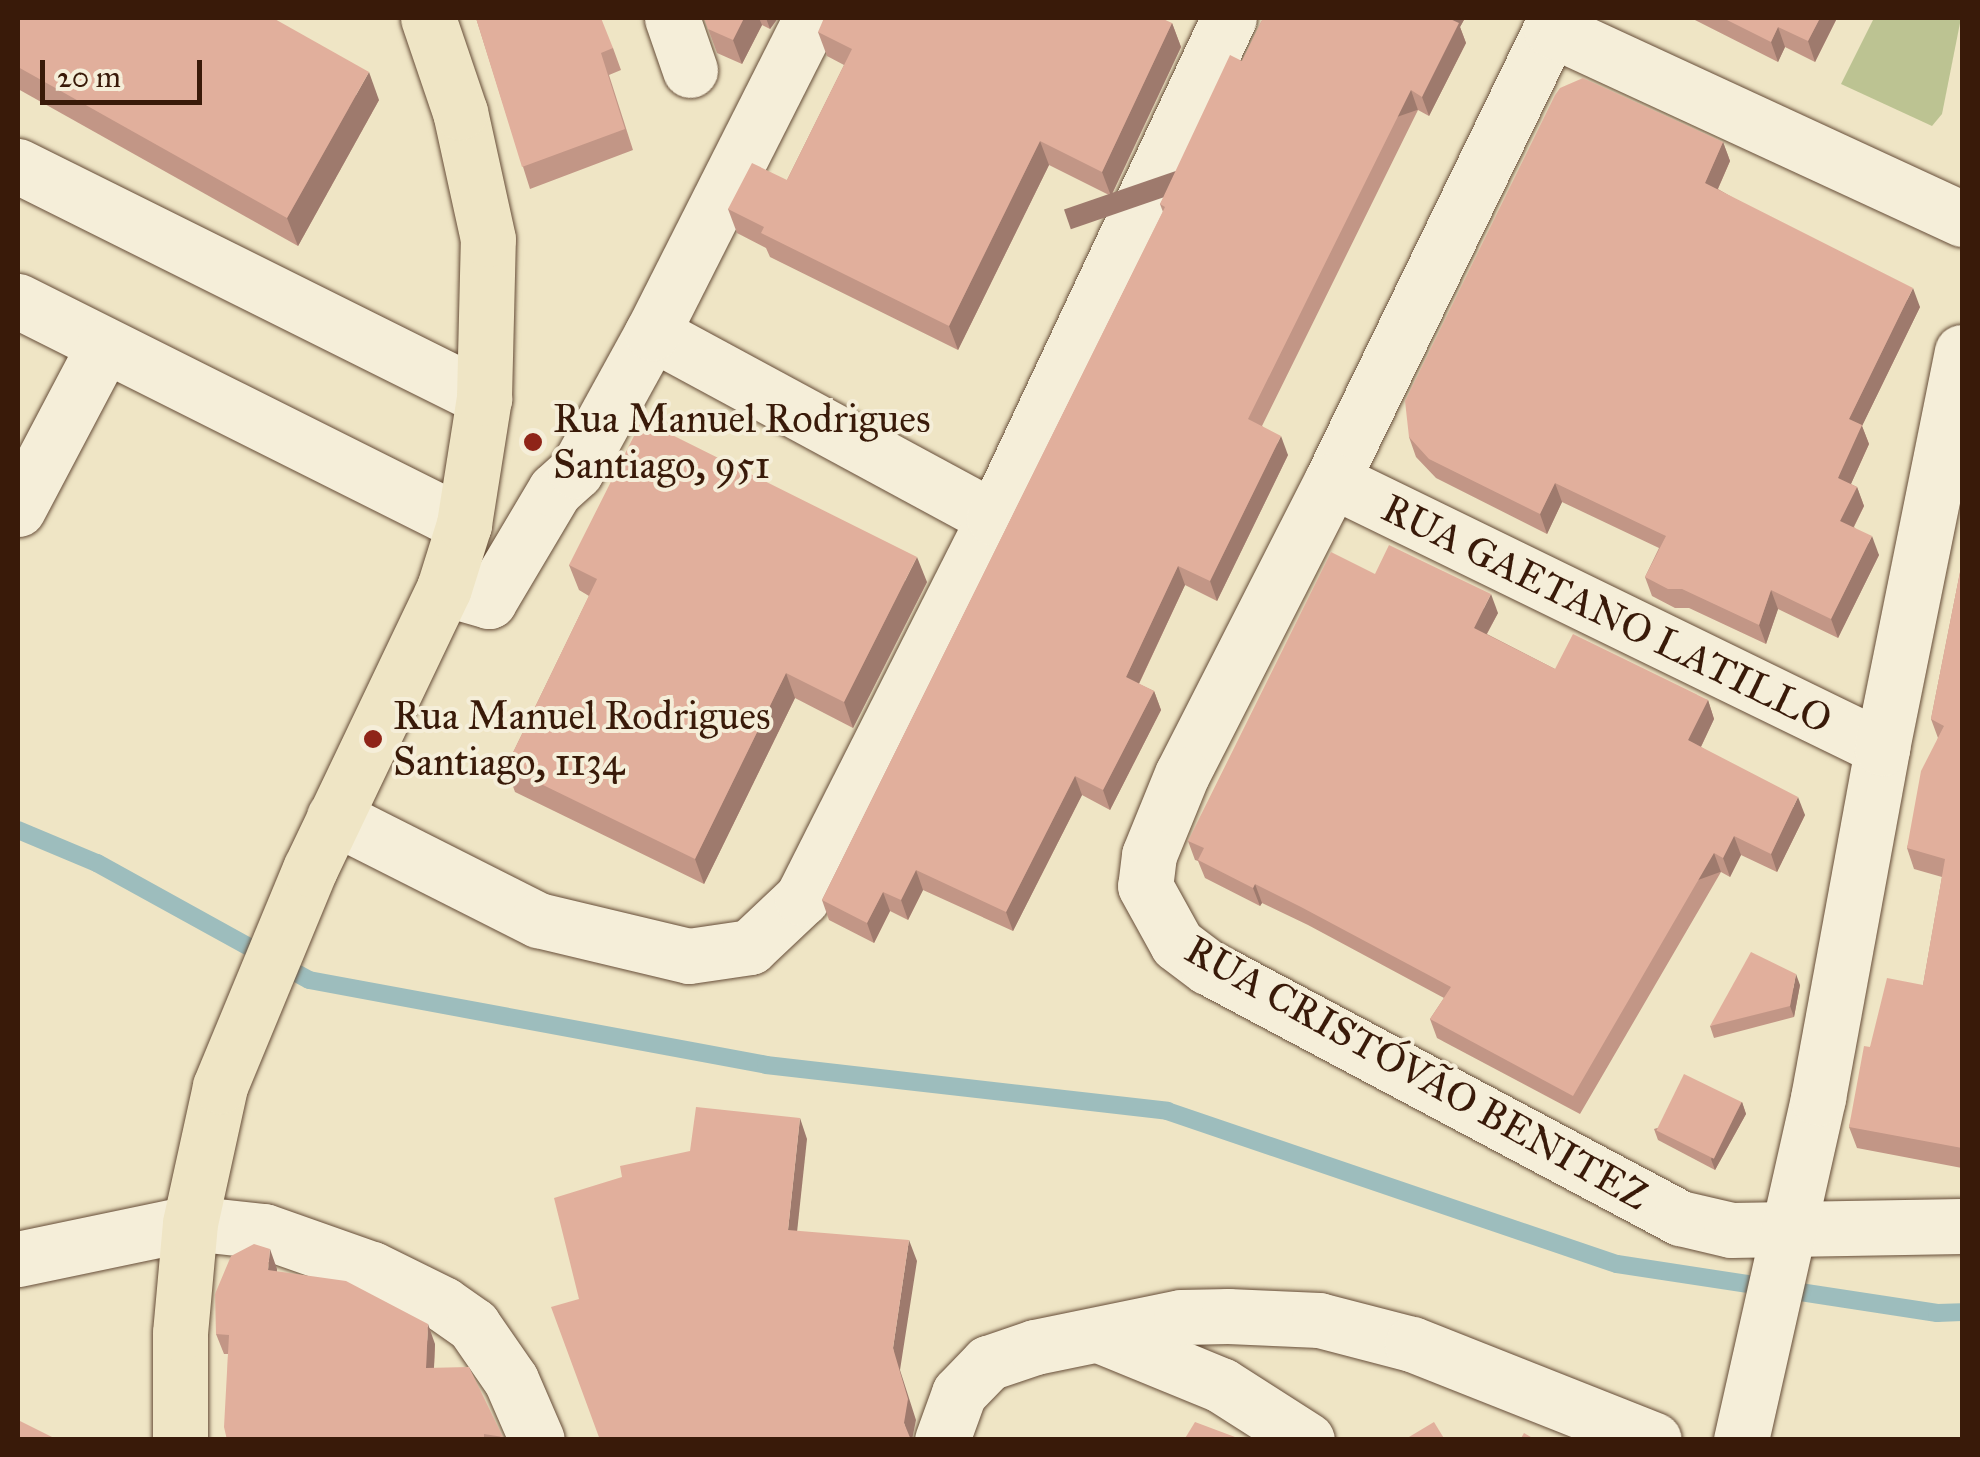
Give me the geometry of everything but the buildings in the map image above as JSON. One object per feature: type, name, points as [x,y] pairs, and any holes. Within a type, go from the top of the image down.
[{"type":"main road","points":[[180,1440],[180,1333],[190,1224],[220,1086],[310,869],[444,588],[464,524],[484,398],[488,239],[460,112],[428,18]]},
{"type":"street","points":[[672,18],[690,70]]},
{"type":"street","points":[[444,588],[489,600],[555,490],[576,471],[652,332],[811,18]]},
{"type":"street","points":[[334,817],[538,920],[689,956],[750,946],[802,898],[994,518],[1229,18]]},
{"type":"street","points":[[1554,23],[1962,219]]},
{"type":"street","name":"RUA CRISTÓVÃO BENITEZ","points":[[1554,23],[1332,480],[1182,774],[1149,855],[1144,886],[1177,944],[1208,967],[1680,1218],[1731,1230],[1782,1250],[1962,1226]]},
{"type":"street","points":[[18,166],[484,398]]},
{"type":"street","points":[[18,301],[464,524]]},
{"type":"street","points":[[652,332],[994,518]]},
{"type":"street","points":[[18,509],[104,346]]},
{"type":"street","points":[[1741,1440],[1764,1356],[1782,1250],[1818,1098],[1882,748],[1962,352]]},
{"type":"street","name":"RUA GAETANO LATILLO","points":[[1332,480],[1882,748]]},
{"type":"street","points":[[18,1259],[190,1224],[264,1231],[372,1269],[443,1304],[473,1324],[511,1380],[537,1440]]},
{"type":"street","points":[[942,1440],[958,1393],[988,1363],[1036,1347],[1181,1318],[1319,1320],[1412,1344],[1654,1440]]},
{"type":"street","points":[[1099,1335],[1221,1386],[1307,1440]]},
{"type":"green space","points":[[1874,18],[1961,18],[1942,114],[1932,126],[1841,84]]},
{"type":"waterway","points":[[18,830],[97,863],[309,980],[766,1065],[1167,1111],[1617,1264],[1937,1313],[1962,1312]]},
{"type":"place","name":"Rua Manuel Rodrigues Santiago, 951","points":[[533,442]]},
{"type":"place","name":"Rua Manuel Rodrigues Santiago, 1134","points":[[373,739]]}]
